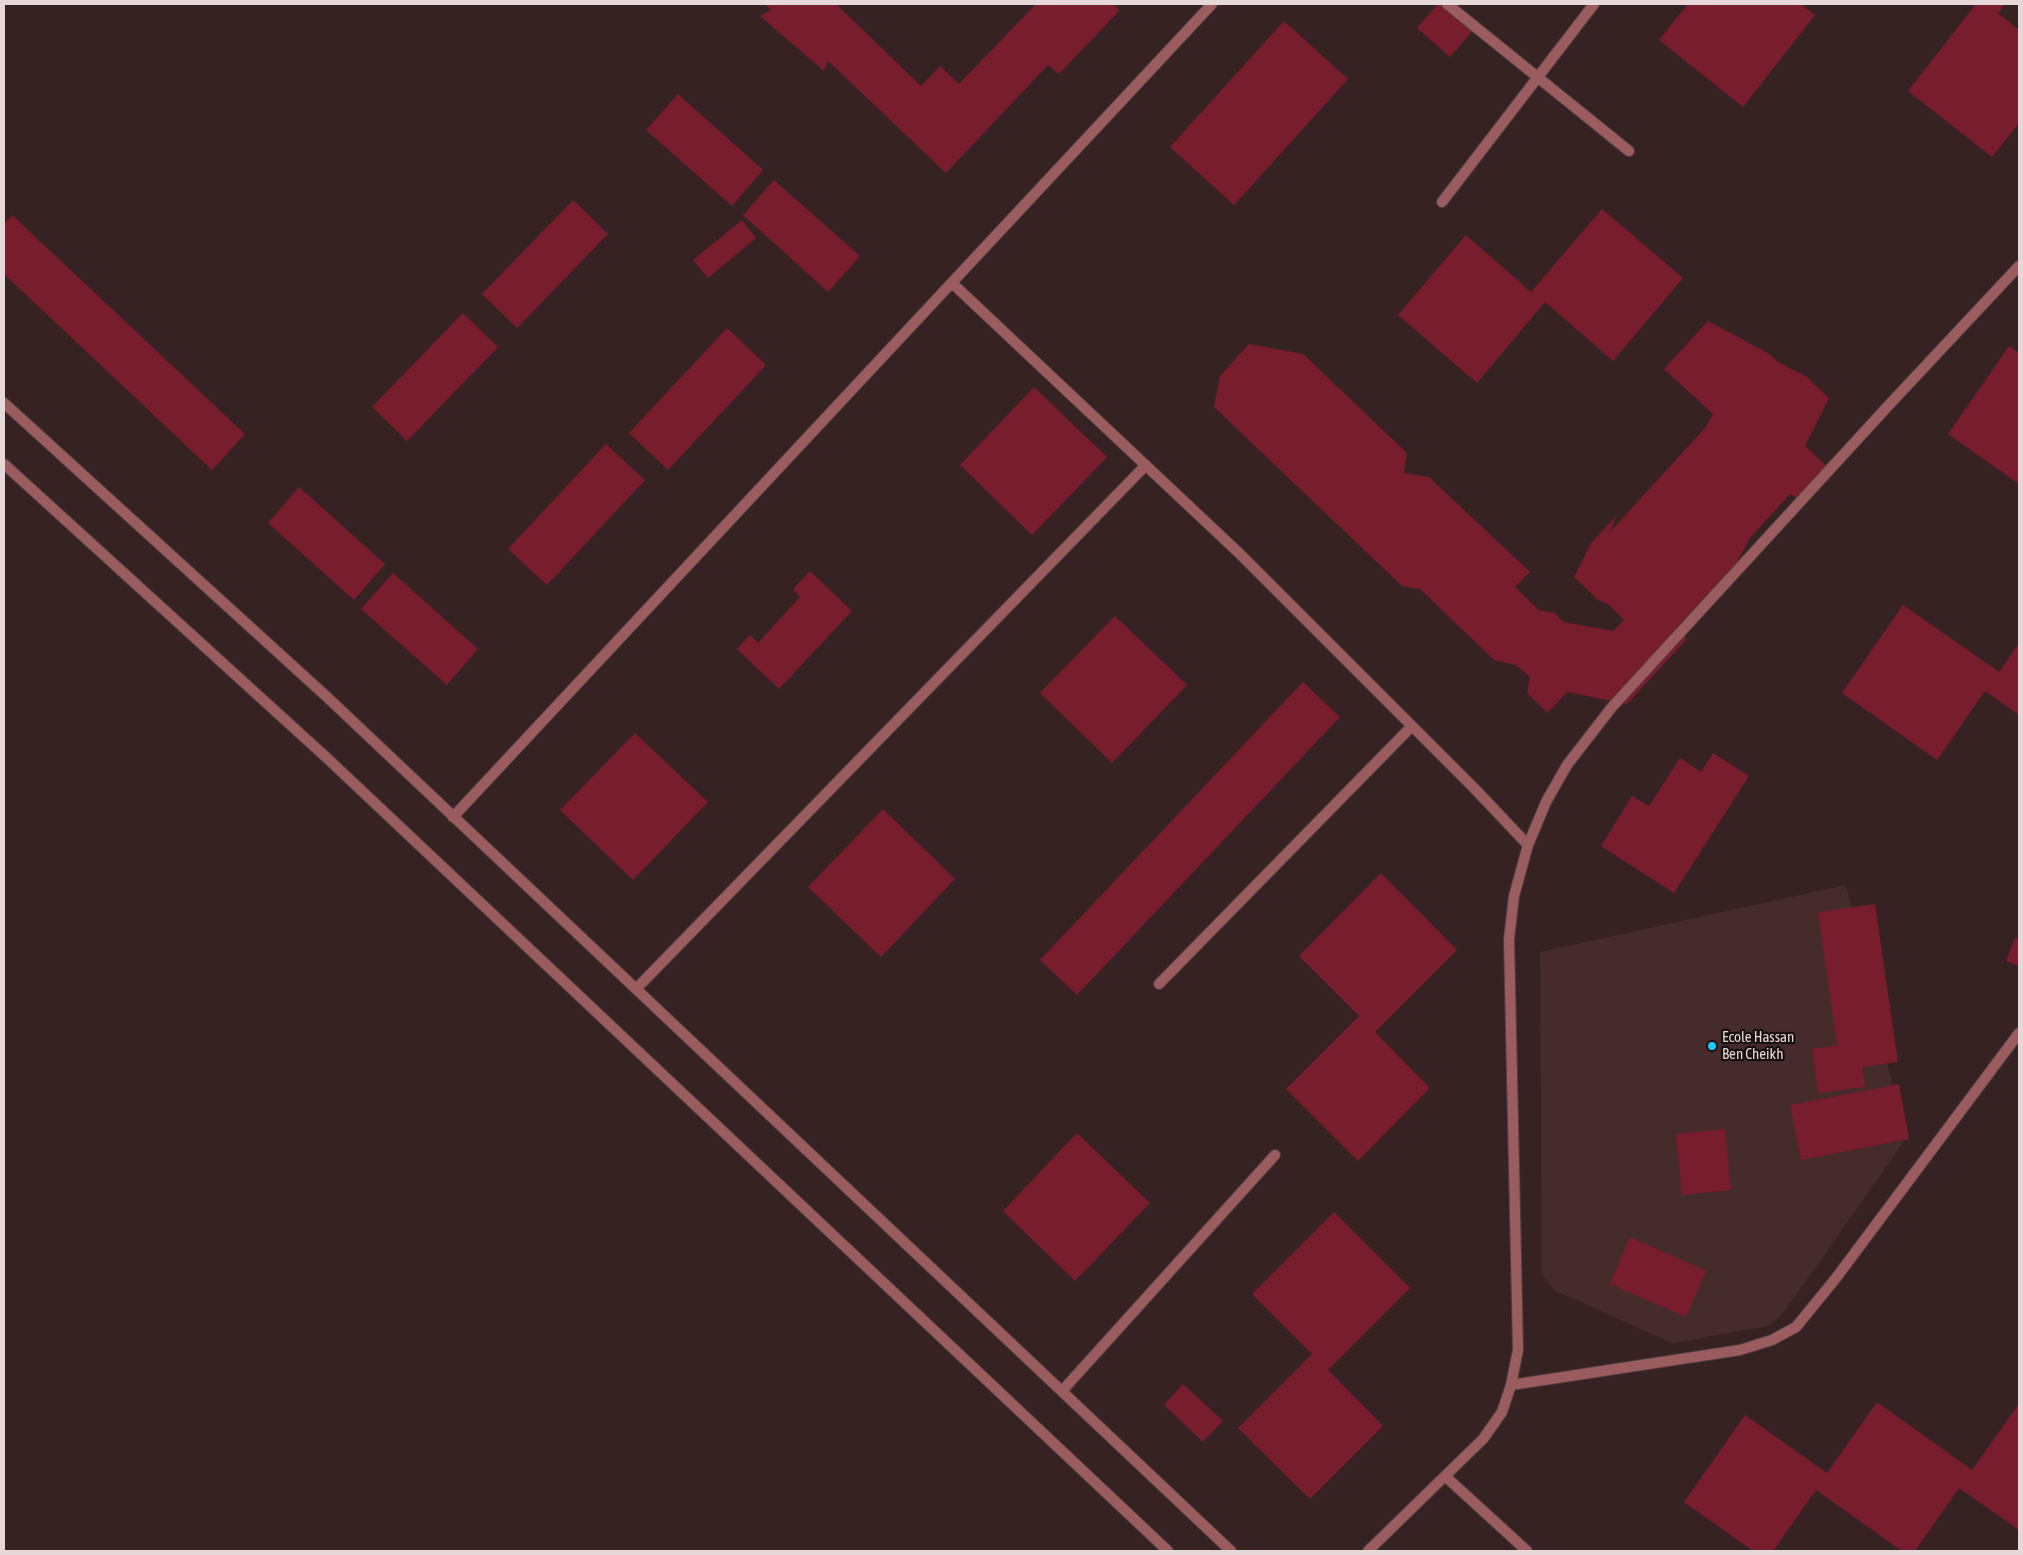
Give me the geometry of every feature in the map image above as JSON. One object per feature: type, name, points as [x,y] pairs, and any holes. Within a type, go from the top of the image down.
[{"type":"street","points":[[453,817],[1212,4]]},
{"type":"street","points":[[1446,4],[1629,151]]},
{"type":"street","points":[[1442,202],[1594,4]]},
{"type":"street","points":[[1368,1551],[1483,1439],[1502,1412],[1511,1384],[1518,1350],[1509,939],[1514,896],[1528,846],[1546,802],[1567,765],[1612,707],[2019,266]]},
{"type":"street","points":[[952,282],[1240,554],[1474,788],[1528,846]]},
{"type":"street","points":[[4,403],[327,697],[1231,1551]]},
{"type":"street","points":[[4,464],[328,759],[1168,1551]]},
{"type":"street","points":[[636,989],[1146,465]]},
{"type":"street","points":[[1159,984],[1412,726]]},
{"type":"street","points":[[1511,1384],[1740,1350],[1772,1340],[1796,1326],[1842,1270],[2019,1033]]},
{"type":"street","points":[[1062,1391],[1275,1154]]},
{"type":"street","points":[[1445,1476],[1527,1551]]},
{"type":"shaded area","name":"Ecole Hassan Ben Cheikh","points":[[1846,885],[1905,1140],[1784,1312],[1769,1326],[1672,1343],[1554,1290],[1542,1275],[1540,952]]},
{"type":"building","points":[[765,4],[836,4],[921,86],[940,66],[959,84],[1036,4],[1113,4],[1120,10],[1059,74],[1048,65],[946,173],[828,61],[824,71],[760,16],[771,10]]},
{"type":"building","points":[[1438,4],[1445,4],[1474,29],[1450,57],[1417,28]]},
{"type":"building","points":[[1688,4],[1801,4],[1815,15],[1743,107],[1659,40]]},
{"type":"building","points":[[1976,4],[2005,4],[1998,13],[2019,30],[2019,123],[1992,157],[1908,91]]},
{"type":"building","points":[[1284,21],[1348,79],[1234,205],[1170,147]]},
{"type":"building","points":[[678,94],[763,170],[732,206],[646,130]]},
{"type":"building","points":[[774,180],[860,256],[828,292],[743,215]]},
{"type":"building","points":[[573,200],[608,234],[517,328],[482,294]]},
{"type":"building","points":[[1602,209],[1683,278],[1613,361],[1545,302],[1477,383],[1398,315],[1466,235],[1531,292]]},
{"type":"building","points":[[12,215],[245,434],[212,470],[4,274],[4,224]]},
{"type":"building","points":[[742,220],[756,238],[708,278],[693,260]]},
{"type":"building","points":[[463,313],[498,347],[407,441],[372,407]]},
{"type":"building","points":[[1708,321],[1768,353],[1778,362],[1807,377],[1829,398],[1805,446],[1831,470],[1803,501],[1790,494],[1750,538],[1728,579],[1680,632],[1687,639],[1627,704],[1567,692],[1548,713],[1527,693],[1530,677],[1516,665],[1494,660],[1420,589],[1402,586],[1214,407],[1220,376],[1249,344],[1303,354],[1407,453],[1404,473],[1429,477],[1530,572],[1515,587],[1539,610],[1555,613],[1563,622],[1613,631],[1624,620],[1608,604],[1598,600],[1574,577],[1591,543],[1617,515],[1609,533],[1705,428],[1713,414],[1664,369]]},
{"type":"building","points":[[727,328],[766,365],[668,470],[629,433]]},
{"type":"building","points":[[2009,346],[2019,353],[2019,484],[1948,434]]},
{"type":"building","points":[[1034,387],[1107,457],[1032,535],[960,465]]},
{"type":"building","points":[[606,444],[645,480],[547,585],[508,549]]},
{"type":"building","points":[[299,487],[385,564],[354,600],[268,523]]},
{"type":"building","points":[[810,571],[852,611],[779,689],[737,649],[750,635],[758,643],[800,597],[793,589]]},
{"type":"building","points":[[393,573],[478,649],[447,685],[361,609]]},
{"type":"building","points":[[1903,605],[1999,672],[2019,643],[2019,715],[1985,691],[1937,760],[1842,693]]},
{"type":"building","points":[[1115,616],[1187,685],[1112,763],[1040,693]]},
{"type":"building","points":[[1303,682],[1340,717],[1077,995],[1040,960]]},
{"type":"building","points":[[635,733],[708,802],[633,880],[560,810]]},
{"type":"building","points":[[1713,753],[1749,776],[1674,893],[1601,846],[1632,796],[1649,806],[1680,758],[1701,772]]},
{"type":"building","points":[[883,809],[955,879],[881,957],[808,887]]},
{"type":"building","points":[[1381,873],[1457,950],[1375,1032],[1430,1088],[1358,1161],[1286,1089],[1359,1016],[1299,956]]},
{"type":"building","points":[[1875,904],[1898,1062],[1862,1067],[1865,1087],[1818,1093],[1812,1049],[1837,1045],[1818,912]]},
{"type":"building","points":[[2015,938],[2019,939],[2019,966],[2006,961]]},
{"type":"building","points":[[1899,1084],[1909,1139],[1801,1160],[1790,1105]]},
{"type":"building","points":[[1725,1129],[1731,1190],[1682,1195],[1676,1134]]},
{"type":"building","points":[[1077,1133],[1150,1203],[1075,1281],[1003,1211]]},
{"type":"building","points":[[1334,1212],[1410,1288],[1328,1370],[1383,1426],[1310,1499],[1238,1428],[1312,1354],[1252,1294]]},
{"type":"building","points":[[1630,1237],[1706,1271],[1686,1317],[1610,1284]]},
{"type":"building","points":[[1183,1384],[1223,1421],[1203,1442],[1164,1405]]},
{"type":"building","points":[[1877,1402],[1972,1470],[2018,1405],[2019,1530],[1959,1488],[1915,1551],[1902,1551],[1816,1490],[1773,1551],[1753,1551],[1684,1502],[1745,1415],[1827,1473]]},
{"type":"place","name":"Ecole Hassan Ben Cheikh","points":[[1712,1046]]}]
